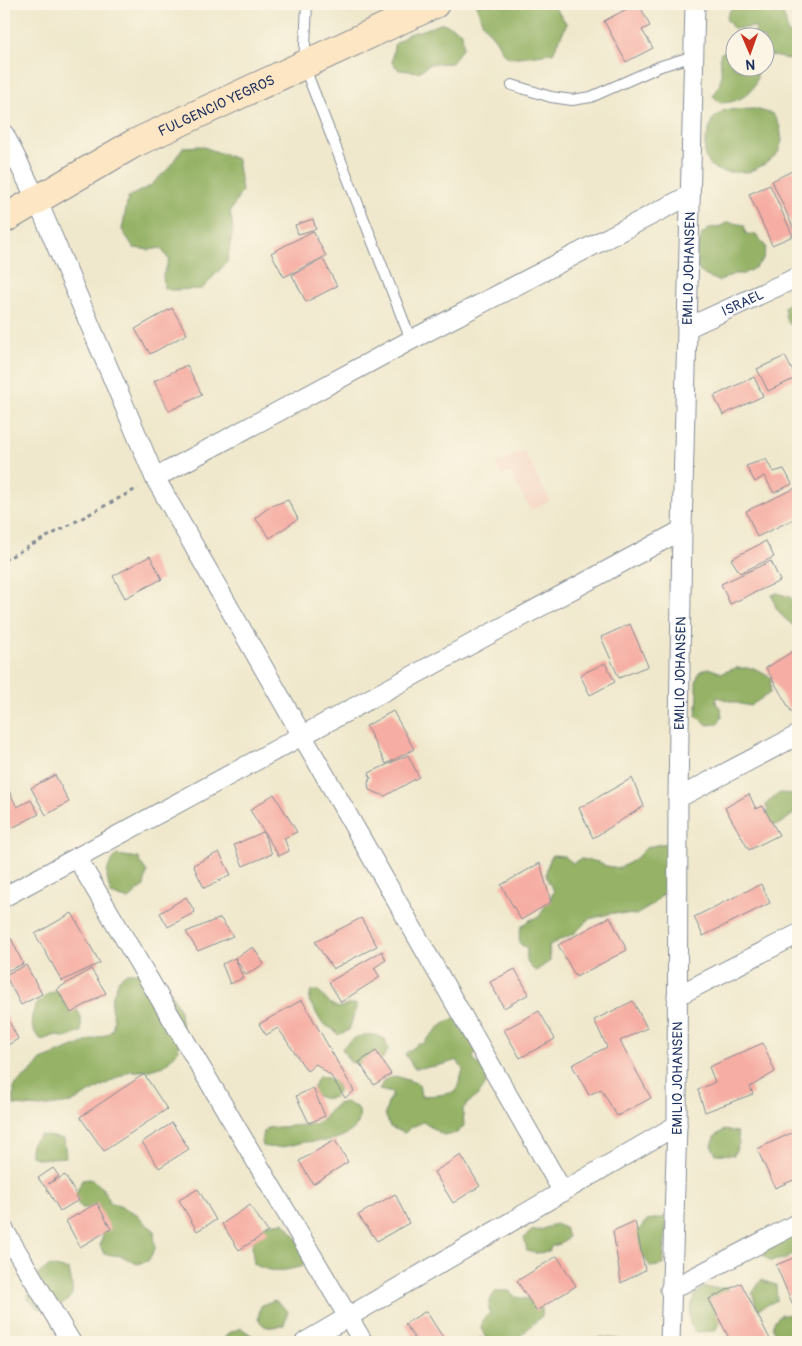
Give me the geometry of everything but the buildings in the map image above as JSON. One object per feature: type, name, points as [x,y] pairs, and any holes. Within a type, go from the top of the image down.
[{"type":"street","name":"FULGENCIO YEGROS","points":[[4,219],[133,144],[435,4]]},
{"type":"street","name":"EMILIO JOHANSEN","points":[[670,1342],[676,1125],[682,530],[695,4]]},
{"type":"street","points":[[4,134],[37,200],[155,478],[563,1192]]},
{"type":"street","points":[[155,478],[410,340],[690,195]]},
{"type":"street","name":"ISRAEL","points":[[687,328],[798,277]]},
{"type":"street","points":[[4,897],[682,530]]},
{"type":"street","points":[[678,798],[798,735]]},
{"type":"street","points":[[77,858],[363,1342]]},
{"type":"street","points":[[677,996],[798,934]]},
{"type":"street","points":[[305,1342],[676,1125]]},
{"type":"street","points":[[670,1290],[798,1222]]},
{"type":"street","points":[[4,1230],[71,1342]]},
{"type":"lane","points":[[307,4],[304,66],[410,340]]},
{"type":"lane","points":[[512,85],[551,97],[572,100],[591,97],[661,66],[694,56]]},
{"type":"path","points":[[4,560],[155,478]]},
{"type":"shaded area","points":[[524,451],[550,501],[530,510],[511,473],[502,477],[496,464]]},
{"type":"green space","points":[[552,4],[567,24],[553,53],[510,58],[503,53],[496,40],[483,24],[476,5]]},
{"type":"green space","points":[[737,4],[779,4],[788,33],[798,35],[798,58],[787,59],[774,56],[774,28],[733,28],[726,19],[730,10]]},
{"type":"green space","points":[[443,23],[462,32],[463,47],[452,63],[430,64],[419,72],[399,70],[392,63],[394,45],[408,34]]},
{"type":"green space","points":[[724,51],[724,78],[756,78],[752,89],[735,101],[720,103],[713,96],[720,81],[720,54]]},
{"type":"green space","points":[[755,109],[773,114],[780,127],[782,141],[778,153],[765,164],[749,172],[717,170],[710,165],[705,156],[705,143],[712,120],[724,110]]},
{"type":"green space","points":[[201,146],[237,159],[242,191],[230,212],[233,228],[227,262],[202,289],[171,290],[164,288],[163,275],[169,260],[161,248],[149,250],[134,248],[122,230],[128,197],[150,186],[169,168],[183,147]]},
{"type":"green space","points":[[728,222],[744,225],[746,234],[757,235],[766,247],[763,259],[756,267],[743,274],[734,274],[719,281],[699,271],[695,259],[702,234],[710,228],[721,226]]},
{"type":"green space","points":[[798,296],[798,326],[788,322],[784,307]]},
{"type":"green space","points":[[777,593],[790,597],[798,604],[798,635],[794,626],[776,608],[772,595]]},
{"type":"green space","points":[[708,668],[722,673],[736,668],[754,668],[771,678],[770,693],[750,706],[717,697],[716,703],[721,709],[722,717],[717,724],[708,725],[696,716],[698,697],[696,682],[699,672]]},
{"type":"green space","points":[[780,793],[798,794],[798,812],[777,825],[766,820],[768,812],[766,805]]},
{"type":"green space","points":[[667,843],[676,851],[676,887],[636,915],[613,913],[589,919],[575,933],[549,945],[550,961],[536,971],[530,967],[527,958],[527,948],[520,944],[519,934],[520,929],[525,923],[539,917],[554,891],[548,882],[546,874],[552,855],[564,856],[573,863],[582,859],[620,868],[635,859],[647,847]]},
{"type":"green space","points":[[117,855],[139,858],[147,872],[144,886],[128,900],[111,894],[109,888],[107,873],[110,864]]},
{"type":"green space","points":[[142,972],[162,981],[180,1011],[182,1033],[178,1051],[164,1066],[146,1071],[130,1071],[71,1103],[40,1107],[14,1105],[14,1086],[32,1071],[41,1060],[108,1034],[113,1028],[112,998],[119,979],[127,973]]},
{"type":"green space","points":[[56,991],[73,1004],[80,1015],[81,1032],[66,1038],[56,1035],[42,1040],[32,1027],[33,1012],[42,999]]},
{"type":"green space","points":[[311,991],[319,991],[332,1005],[339,1008],[348,1004],[357,1005],[349,1030],[338,1035],[322,1023],[309,1001]]},
{"type":"green space","points":[[458,1017],[477,1053],[473,1057],[475,1062],[487,1069],[486,1084],[479,1094],[463,1109],[464,1126],[457,1133],[443,1135],[423,1122],[410,1128],[405,1133],[390,1127],[385,1114],[393,1093],[379,1090],[384,1080],[396,1076],[419,1084],[421,1096],[456,1092],[463,1070],[457,1060],[436,1066],[414,1068],[405,1054],[418,1044],[423,1044],[435,1031]]},
{"type":"green space","points":[[365,1035],[374,1035],[385,1039],[388,1050],[381,1061],[365,1066],[350,1062],[342,1049],[352,1040]]},
{"type":"green space","points":[[320,1076],[336,1083],[339,1092],[334,1097],[323,1098],[315,1094],[313,1088]]},
{"type":"green space","points":[[345,1102],[358,1108],[360,1115],[358,1122],[351,1132],[331,1140],[305,1142],[284,1147],[263,1146],[262,1136],[267,1128],[314,1124],[325,1118],[328,1112],[337,1104]]},
{"type":"green space","points":[[724,1130],[737,1132],[739,1143],[734,1155],[716,1154],[712,1147],[714,1137]]},
{"type":"green space","points":[[41,1135],[64,1139],[66,1157],[39,1159],[31,1156],[30,1149],[32,1143]]},
{"type":"green space","points":[[90,1179],[102,1188],[110,1202],[137,1214],[142,1221],[154,1230],[155,1249],[148,1261],[137,1264],[122,1256],[104,1254],[100,1245],[105,1227],[92,1208],[81,1208],[76,1197],[82,1180]]},
{"type":"green space","points":[[667,1217],[663,1265],[651,1267],[640,1252],[636,1233],[647,1220]]},
{"type":"green space","points":[[284,1222],[306,1251],[303,1266],[278,1271],[254,1264],[253,1235],[268,1224]]},
{"type":"green space","points":[[555,1224],[565,1228],[568,1237],[560,1244],[552,1246],[548,1252],[536,1253],[527,1251],[524,1238],[531,1231],[540,1230]]},
{"type":"green space","points":[[798,1230],[798,1250],[786,1259],[770,1261],[764,1256],[764,1249]]},
{"type":"green space","points":[[50,1266],[69,1270],[72,1295],[66,1302],[49,1309],[38,1308],[28,1299],[31,1283],[40,1272]]},
{"type":"green space","points":[[761,1280],[776,1285],[777,1300],[759,1309],[752,1294]]},
{"type":"green space","points":[[703,1288],[727,1288],[732,1291],[715,1331],[695,1332],[690,1324],[689,1315],[695,1294]]},
{"type":"green space","points":[[496,1291],[509,1291],[516,1297],[533,1300],[542,1307],[542,1316],[518,1338],[495,1342],[485,1337],[481,1328],[482,1320],[490,1313],[490,1302]]},
{"type":"green space","points":[[275,1300],[288,1311],[284,1325],[272,1327],[263,1325],[258,1318],[261,1305]]},
{"type":"green space","points":[[782,1314],[798,1316],[798,1334],[796,1336],[780,1338],[774,1331],[774,1322]]},
{"type":"green space","points":[[241,1328],[259,1340],[258,1342],[224,1342],[223,1340],[228,1333]]},
{"type":"green space","points":[[601,1337],[625,1340],[626,1342],[593,1342]]}]
